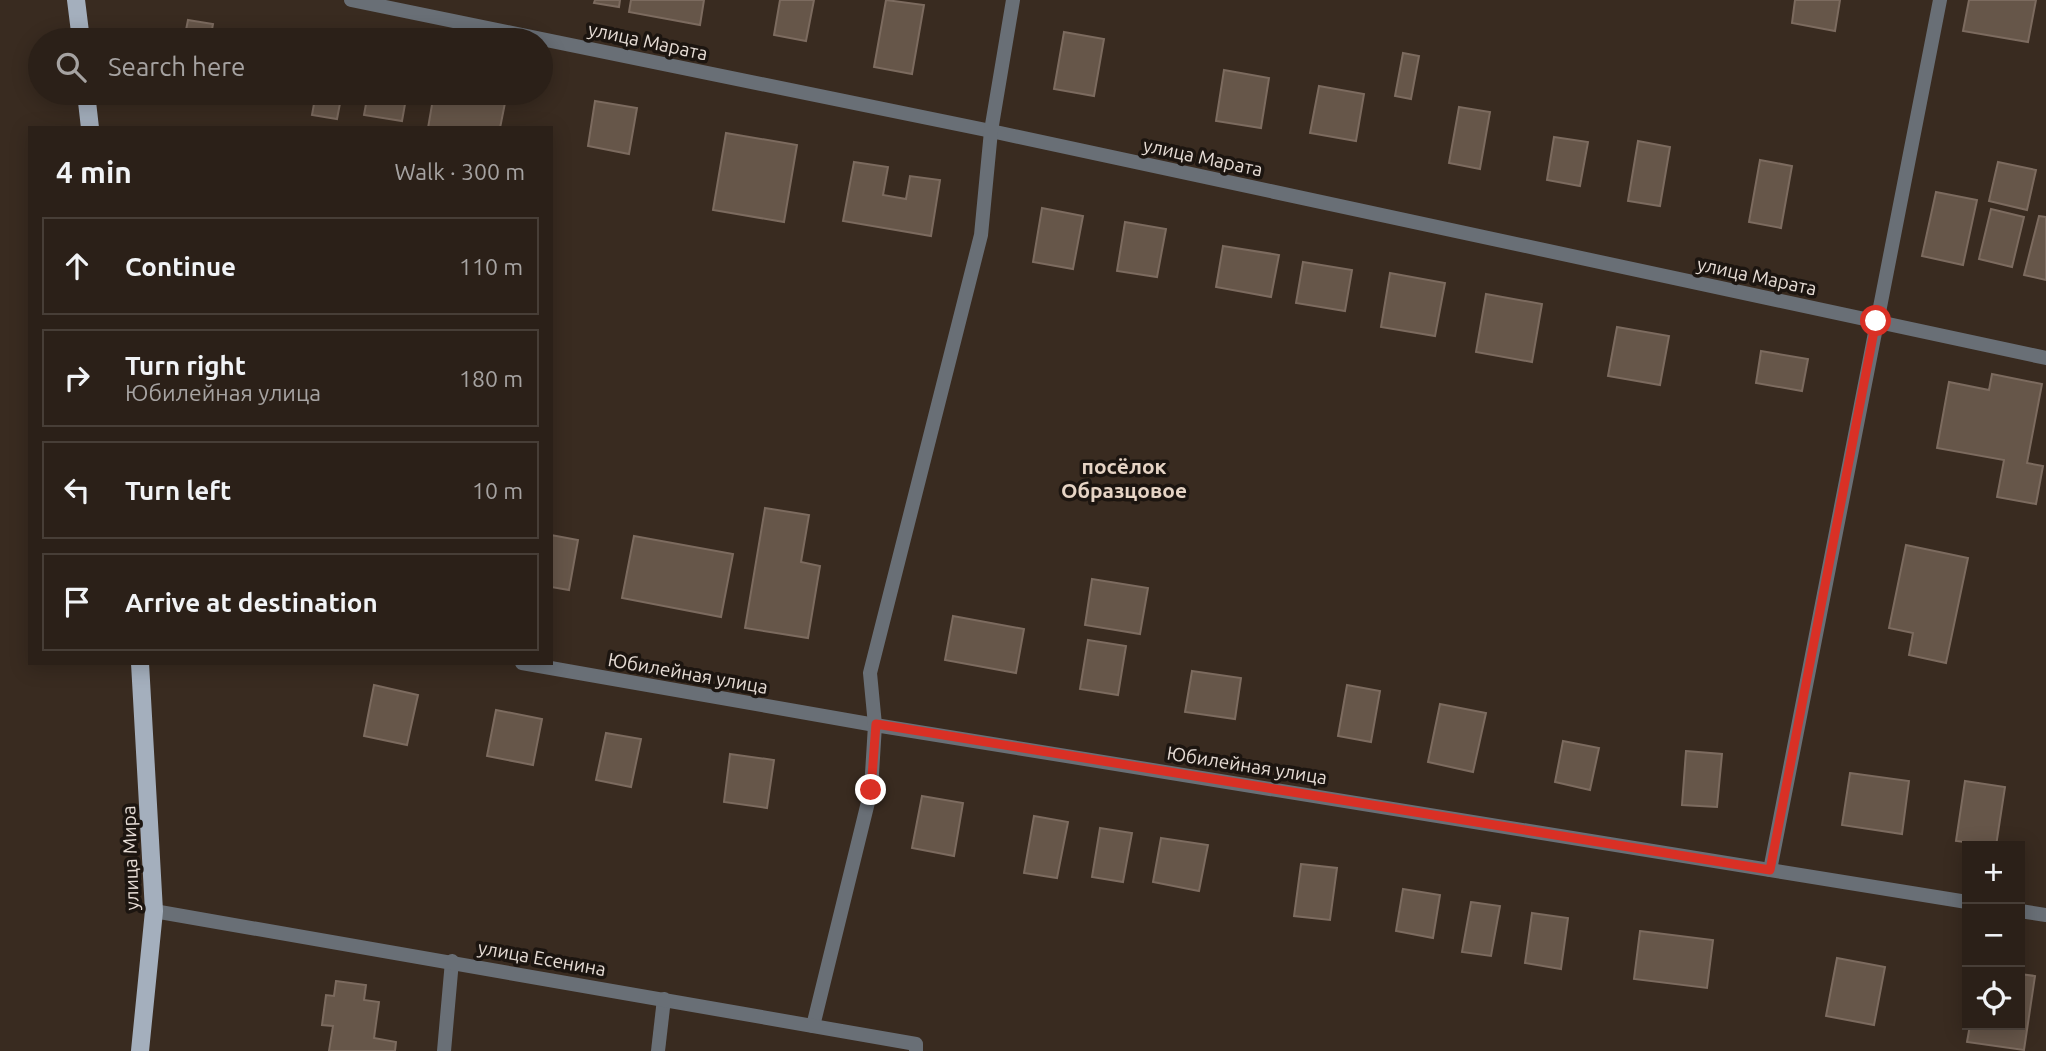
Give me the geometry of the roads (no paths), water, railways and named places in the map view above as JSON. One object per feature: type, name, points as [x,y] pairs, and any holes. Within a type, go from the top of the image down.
[{"type":"main road","points":[[76,0],[79,28]]},
{"type":"main road","points":[[87,105],[90,126]]},
{"type":"main road","name":"улица Мира","points":[[140,665],[154,911],[140,1051]]},
{"type":"street","name":"улица Марата","points":[[351,0],[488,28]]},
{"type":"street","points":[[813,1026],[871,790],[876,724],[870,673],[981,235],[991,131],[1013,0]]},
{"type":"street","points":[[1770,870],[1940,0]]},
{"type":"street","name":"улица Марата","points":[[553,41],[991,131],[2046,358]]},
{"type":"street","name":"Юбилейная улица","points":[[534,665],[876,724],[1962,901]]},
{"type":"street","name":"улица Есенина","points":[[154,911],[916,1044],[916,1051]]},
{"type":"street","points":[[2025,912],[2046,915]]},
{"type":"street","points":[[444,1051],[452,961]]},
{"type":"street","points":[[658,1051],[664,999]]},
{"type":"district","name":"посёлок Образцовое","points":[[1124,478]]}]
